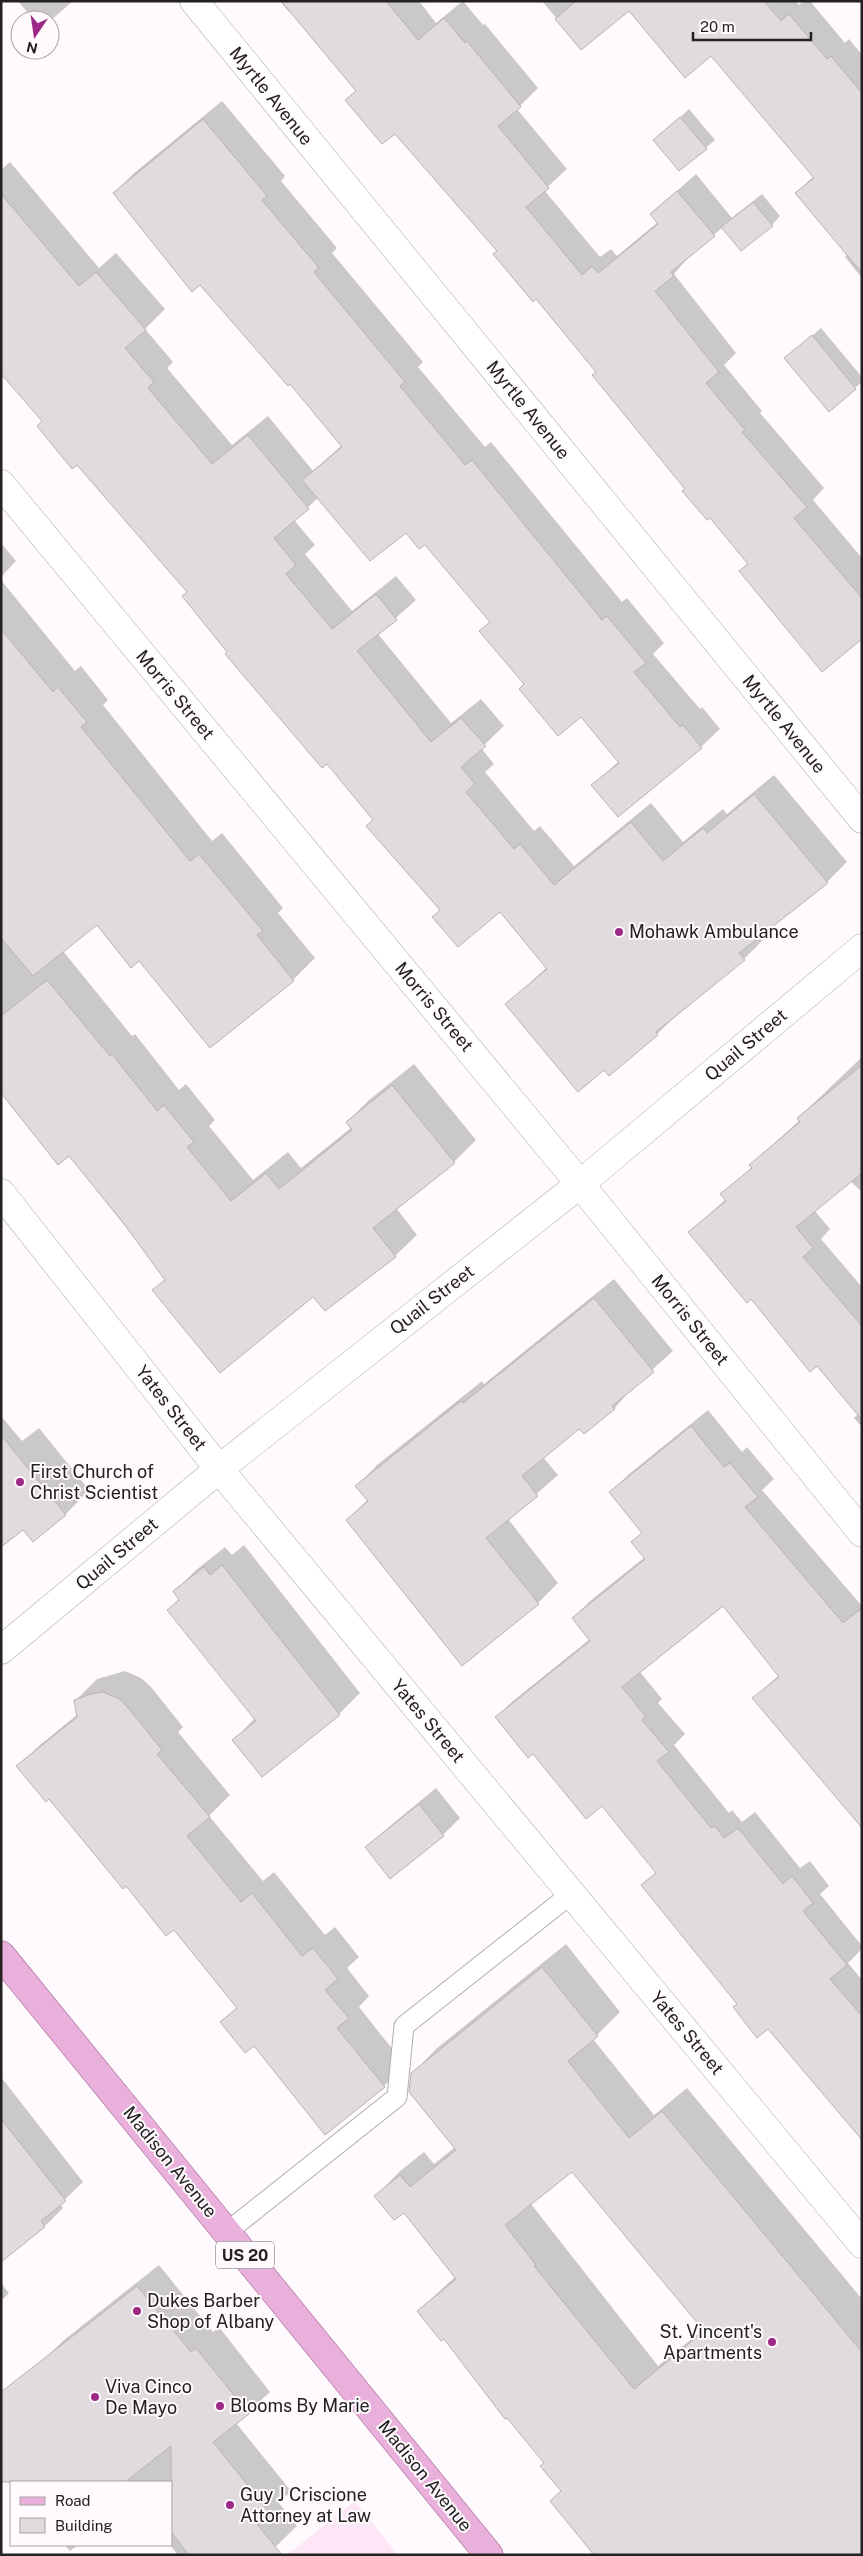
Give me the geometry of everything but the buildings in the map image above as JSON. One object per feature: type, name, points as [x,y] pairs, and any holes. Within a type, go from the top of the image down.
[{"type":"main road","name":"Madison Avenue","points":[[1,1955],[490,2555]]},
{"type":"street","name":"Myrtle Avenue","points":[[194,1],[862,819]]},
{"type":"street","name":"Morris Street","points":[[1,484],[580,1184],[862,1533]]},
{"type":"street","name":"Quail Street","points":[[1,1650],[219,1470],[580,1184],[862,948]]},
{"type":"street","name":"Yates Street","points":[[1,1193],[219,1470],[862,2244]]},
{"type":"lane","points":[[227,2232],[397,2097],[404,2026],[571,1894]]},
{"type":"shaded area","points":[[355,2501],[398,2555],[287,2555]]},
{"type":"place","name":"Mohawk Ambulance","points":[[619,932]]},
{"type":"place","name":"First Church of Christ Scientist","points":[[20,1482]]},
{"type":"place","name":"Dukes Barber Shop of Albany","points":[[137,2311]]},
{"type":"place","name":"St. Vincent's Apartments","points":[[772,2342]]},
{"type":"place","name":"Viva Cinco De Mayo","points":[[95,2397]]},
{"type":"place","name":"Blooms By Marie","points":[[220,2406]]},
{"type":"place","name":"Guy J Criscione Attorney at Law","points":[[230,2505]]}]
